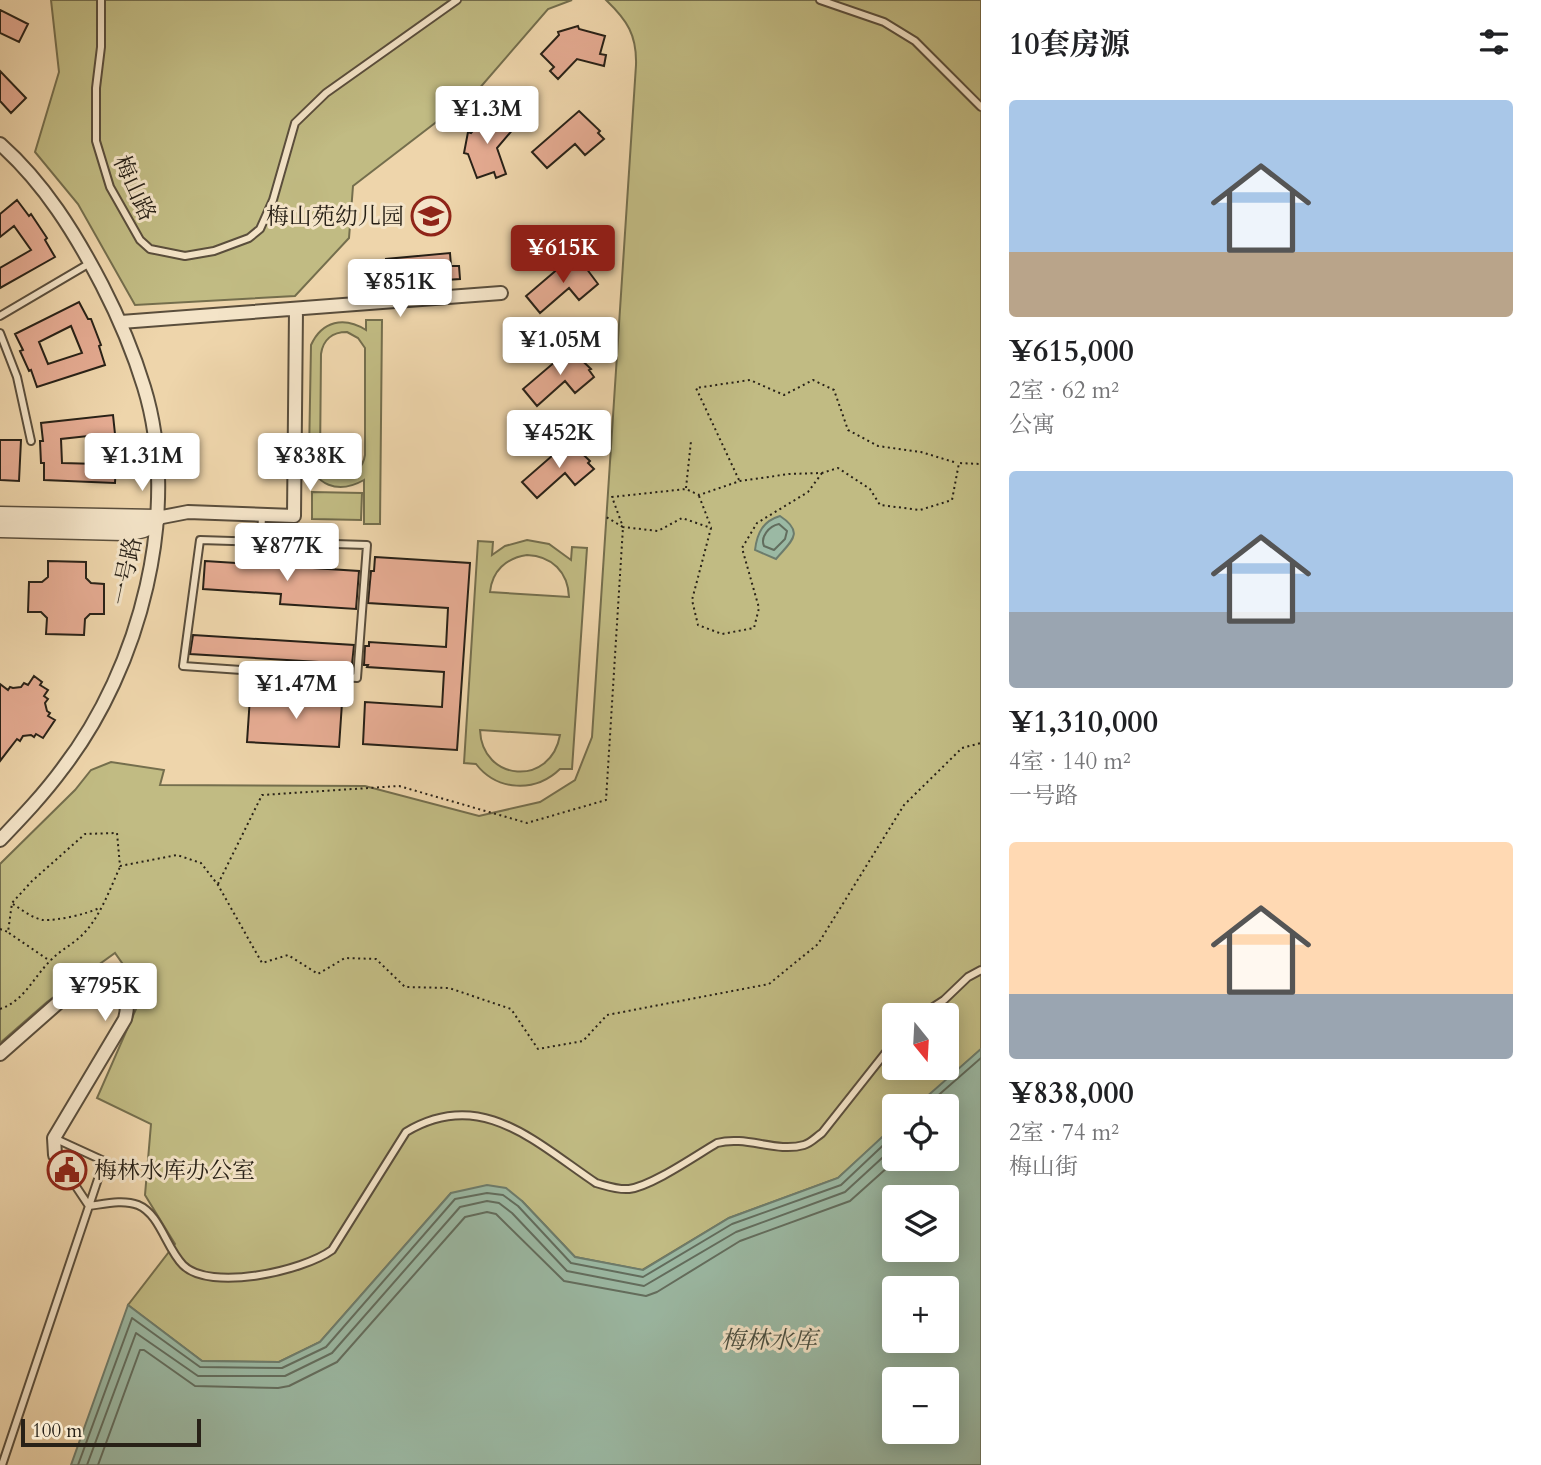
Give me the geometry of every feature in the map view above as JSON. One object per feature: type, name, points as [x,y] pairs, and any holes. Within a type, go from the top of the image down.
[{"type":"street","name":"一号路","points":[[0,144],[20,162],[62,215],[121,322],[145,389],[157,460],[159,493],[150,571],[136,623],[118,673],[94,722],[65,767],[0,840]]},
{"type":"street","points":[[121,322],[501,293]]},
{"type":"street","points":[[0,514],[158,518],[188,512],[293,516],[296,310]]},
{"type":"street","points":[[0,528],[124,532],[152,526],[158,518]]},
{"type":"street","points":[[0,1054],[85,979],[98,978],[113,982],[125,991],[129,1003],[125,1019],[115,1040],[54,1138],[55,1155]]},
{"type":"lane","name":"梅山路","points":[[101,0],[96,141],[110,187],[140,240],[150,249],[185,256],[214,251],[249,238],[260,229],[274,200],[295,123],[326,93],[457,0]]},
{"type":"lane","points":[[820,0],[884,22],[915,41],[981,107]]},
{"type":"lane","points":[[0,316],[90,263]]},
{"type":"lane","points":[[0,333],[18,377],[31,441]]},
{"type":"lane","points":[[261,515],[261,542]]},
{"type":"lane","points":[[200,540],[261,542],[367,545],[357,678],[183,666],[200,540]]},
{"type":"lane","points":[[939,1003],[968,977],[981,970]]},
{"type":"lane","points":[[89,1206],[120,1202],[137,1204],[149,1213],[176,1257],[185,1267],[200,1274],[219,1278],[271,1273],[319,1259],[332,1250],[406,1132],[424,1121],[462,1114],[500,1121],[596,1182],[613,1188],[630,1189],[646,1184],[717,1143],[729,1140],[792,1147],[807,1145],[822,1133],[882,1057]]},
{"type":"lane","points":[[2,1465],[104,1161],[54,1138]]},
{"type":"lane","points":[[55,1155],[89,1206]]},
{"type":"path","points":[[740,481],[696,388],[750,380],[784,395],[813,380],[834,390],[848,430],[878,446],[921,452],[958,463],[981,464]]},
{"type":"path","points":[[686,489],[691,441]]},
{"type":"path","points":[[218,885],[262,796],[399,786],[527,823],[606,800],[623,527],[612,496],[686,489],[699,495],[740,481],[789,474],[822,473],[838,468],[870,489],[880,505],[920,510],[952,500],[958,463]]},
{"type":"path","points":[[699,495],[711,528],[692,600],[698,625],[722,634],[754,628],[759,608],[742,548],[757,523],[808,492],[822,473]]},
{"type":"path","points":[[606,517],[623,527],[658,531],[682,518],[711,528]]},
{"type":"path","points":[[120,866],[177,855],[201,863],[218,885],[262,963],[288,955],[318,974],[345,958],[376,959],[405,988],[449,988],[511,1009],[538,1049],[583,1041],[607,1015],[769,984],[818,944],[904,805],[962,748],[981,743]]},
{"type":"path","points":[[0,1009],[11,1005],[28,989],[50,961],[82,936],[102,906],[120,866],[117,833],[85,834],[32,881],[12,904],[8,932]]},
{"type":"path","points":[[12,904],[44,920],[74,916],[102,906]]},
{"type":"path","points":[[0,929],[50,961]]},
{"type":"shaded area","points":[[51,0],[572,0],[548,9],[478,90],[353,186],[349,238],[295,296],[135,305],[78,204],[35,152],[59,72]]},
{"type":"shaded area","points":[[606,0],[981,0],[981,1049],[959,1069],[959,1003],[882,1003],[882,1080],[947,1080],[931,1094],[882,1094],[882,1138],[838,1178],[729,1218],[642,1270],[575,1257],[522,1201],[451,1193],[320,1342],[279,1362],[202,1361],[128,1305],[175,1244],[145,1195],[151,1124],[97,1098],[143,993],[115,953],[47,1002],[0,1043],[0,864],[75,790],[91,770],[111,762],[164,770],[160,785],[365,786],[479,816],[540,802],[575,780],[592,737],[636,65],[635,45],[625,21]]},
{"type":"shaded area","points":[[366,320],[382,320],[380,524],[364,524],[364,480],[345,486],[329,485],[316,474],[309,455],[311,345],[321,331],[334,323],[350,323],[366,330]],"holes":[[[347,332],[358,338],[365,348],[365,455],[358,470],[352,474],[338,476],[331,473],[320,461],[321,354],[326,341],[333,335]]]},
{"type":"shaded area","points":[[312,492],[362,493],[361,520],[312,519]]},
{"type":"shaded area","points":[[527,540],[549,544],[571,560],[572,547],[587,548],[572,769],[560,769],[539,782],[516,786],[494,780],[476,764],[464,763],[478,541],[493,542],[492,555],[505,546]],"holes":[[[527,555],[544,558],[557,567],[566,580],[569,597],[490,592],[501,567],[513,559]],[[480,730],[559,735],[560,735],[554,752],[544,763],[531,770],[517,772],[492,760],[484,747]]]},
{"type":"water","points":[[780,516],[788,522],[794,533],[776,559],[755,550],[762,528]]},
{"type":"water","name":"梅林水库","points":[[981,1049],[981,1465],[71,1465],[128,1305],[202,1361],[279,1362],[320,1342],[451,1193],[487,1185],[506,1188],[522,1201],[575,1257],[643,1270],[729,1218],[838,1178],[882,1137],[882,1171],[959,1171],[959,1094],[930,1094],[946,1080],[959,1080],[959,1068]]},
{"type":"building","points":[[0,10],[28,24],[19,42],[0,33]]},
{"type":"building","points":[[578,26],[579,29],[605,36],[600,54],[606,55],[604,66],[577,59],[558,79],[550,71],[554,67],[541,54],[559,35],[558,32]]},
{"type":"building","points":[[0,71],[26,98],[11,113],[0,101]]},
{"type":"building","points":[[579,111],[600,131],[598,133],[604,139],[585,155],[575,144],[547,168],[532,152]]},
{"type":"building","points":[[488,113],[503,124],[506,120],[515,127],[497,148],[506,174],[496,178],[494,172],[477,178],[468,154],[464,153],[468,132],[471,133]]},
{"type":"building","points":[[17,200],[29,216],[31,214],[47,238],[45,240],[55,257],[0,288],[0,268],[31,250],[14,226],[0,237],[0,214]]},
{"type":"building","points":[[450,253],[451,266],[459,266],[460,279],[431,281],[430,272],[403,275],[403,284],[382,286],[381,273],[387,272],[386,259]]},
{"type":"building","points":[[573,256],[583,264],[598,284],[579,300],[569,288],[540,313],[526,296]]},
{"type":"building","points":[[79,302],[88,319],[91,319],[105,365],[37,387],[15,334]],"holes":[[[71,326],[82,353],[48,364],[39,342]]]},
{"type":"building","points":[[570,349],[591,369],[589,370],[594,377],[575,393],[565,381],[537,406],[523,389]]},
{"type":"building","points":[[113,415],[118,463],[115,483],[44,480],[44,463],[41,463],[41,423]],"holes":[[[97,435],[98,464],[62,463],[61,439]]]},
{"type":"building","points":[[0,440],[21,440],[19,481],[0,480]]},
{"type":"building","points":[[569,441],[590,461],[588,463],[594,469],[575,485],[565,473],[537,498],[522,482]]},
{"type":"building","points":[[375,557],[470,563],[457,750],[363,744],[365,702],[442,707],[444,672],[367,667],[368,665],[364,665],[365,646],[369,646],[369,642],[446,647],[448,608],[368,603]]},
{"type":"building","points":[[48,561],[86,562],[86,578],[91,583],[104,584],[104,614],[90,614],[85,619],[84,635],[46,634],[47,618],[41,612],[28,612],[29,582],[42,582],[48,577]]},
{"type":"building","points":[[205,561],[359,571],[356,609],[280,604],[281,594],[203,589]]},
{"type":"building","points":[[193,635],[354,645],[352,664],[190,654]]},
{"type":"building","points":[[34,676],[42,682],[40,685],[48,690],[44,696],[48,699],[45,703],[50,713],[48,716],[55,720],[43,738],[36,734],[34,737],[23,736],[20,741],[17,739],[0,761],[0,684],[8,690],[10,687],[21,687],[24,683],[28,685]]},
{"type":"building","points":[[304,691],[332,693],[331,702],[342,703],[339,747],[247,742],[250,697],[303,700]]},
{"type":"place","name":"梅山苑幼儿园","points":[[431,216]]},
{"type":"place","name":"梅林水库办公室","points":[[67,1170]]}]
